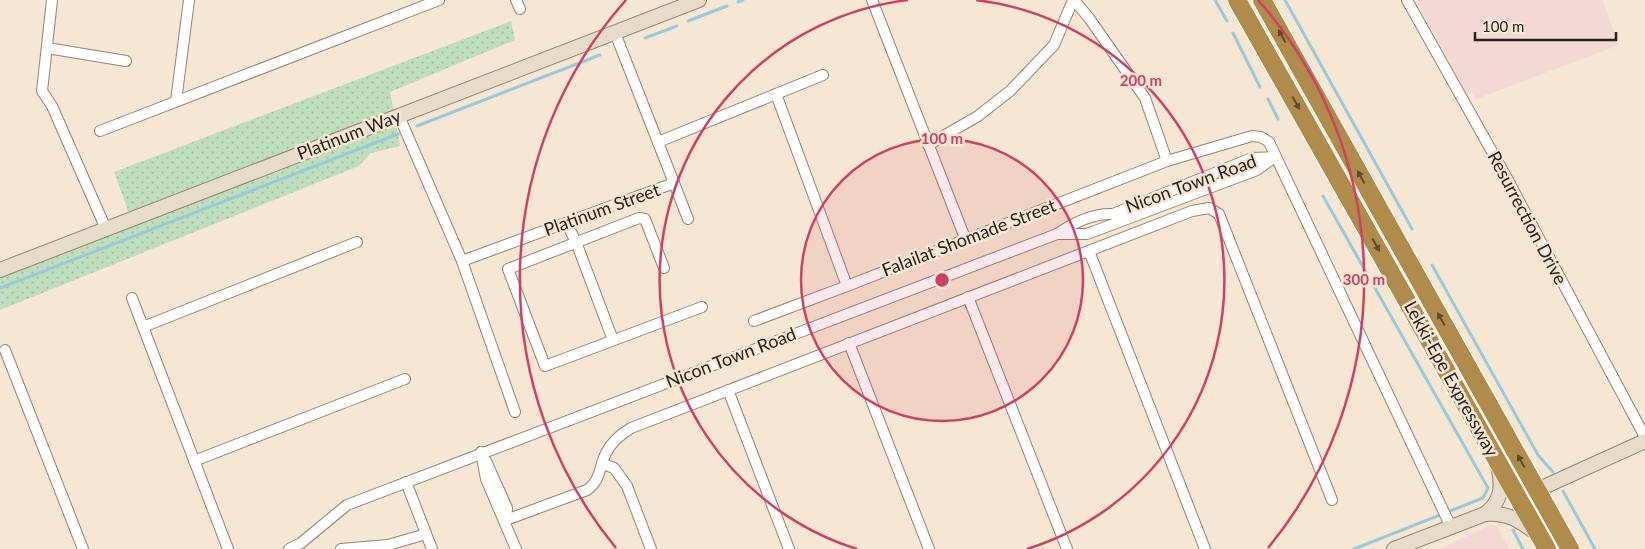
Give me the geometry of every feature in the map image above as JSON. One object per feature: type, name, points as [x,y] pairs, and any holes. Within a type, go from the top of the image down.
[{"type":"highway","name":"Lekki-Epe Expressway","points":[[1237,0],[1544,543]]},
{"type":"highway","name":"Lekki-Epe Expressway","points":[[1262,0],[1570,549]]},
{"type":"street","points":[[52,0],[42,91],[52,106],[106,229]]},
{"type":"street","points":[[176,101],[189,0]]},
{"type":"street","points":[[100,131],[439,0]]},
{"type":"street","name":"Platinum Way","points":[[0,270],[699,0]]},
{"type":"street","points":[[872,0],[965,238]]},
{"type":"street","points":[[928,144],[978,116],[1010,91],[1054,45],[1073,0],[1089,18],[1145,98],[1167,161]]},
{"type":"street","name":"Resurrection Drive","points":[[1407,0],[1509,182],[1645,437]]},
{"type":"street","name":"Platinum Street","points":[[462,261],[567,224],[674,183],[615,33]]},
{"type":"street","points":[[47,48],[126,61]]},
{"type":"street","points":[[658,142],[823,75]]},
{"type":"street","points":[[776,94],[847,286]]},
{"type":"street","points":[[399,116],[462,261],[515,412]]},
{"type":"street","name":"Falailat Shomade Street","points":[[754,321],[965,238],[1116,183],[1167,161],[1252,136],[1261,138],[1269,142],[1447,519]]},
{"type":"street","name":"Nicon Town Road","points":[[1057,234],[1087,234],[1114,219],[1252,158],[1276,157]]},
{"type":"street","points":[[674,183],[688,219]]},
{"type":"street","points":[[506,520],[587,490],[595,485],[606,454],[617,438],[632,428],[1089,250],[1192,211],[1209,208],[1219,214],[1332,500]]},
{"type":"street","name":"Nicon Town Road","points":[[289,549],[300,543],[347,505],[481,452],[1057,234],[1082,221],[1101,214],[1114,219]]},
{"type":"street","points":[[664,268],[645,220],[639,218],[508,269],[545,366],[702,306]]},
{"type":"street","points":[[1082,221],[1087,234]]},
{"type":"street","points":[[567,224],[576,242],[613,340]]},
{"type":"street","points":[[143,327],[357,242]]},
{"type":"street","points":[[1089,250],[1205,549]]},
{"type":"street","points":[[968,297],[1067,549]]},
{"type":"street","points":[[132,298],[228,549]]},
{"type":"street","points":[[849,343],[929,549]]},
{"type":"street","points":[[5,350],[84,549]]},
{"type":"street","points":[[194,461],[405,380]]},
{"type":"street","points":[[728,390],[789,549]]},
{"type":"street","points":[[1537,490],[1645,441]]},
{"type":"street","points":[[481,452],[494,475],[507,508],[506,520],[516,549]]},
{"type":"street","points":[[1485,514],[1499,500],[1501,490],[1495,456]]},
{"type":"street","points":[[603,464],[614,468],[627,486],[651,549]]},
{"type":"street","points":[[406,482],[432,549]]},
{"type":"street","points":[[1394,549],[1408,546],[1447,519],[1485,514],[1508,515],[1520,520],[1544,543]]},
{"type":"street","points":[[341,549],[388,545],[426,534]]},
{"type":"shaded area","points":[[1416,0],[1602,0],[1619,45],[1476,99],[1472,92],[1467,95]]},
{"type":"shaded area","points":[[1490,525],[1497,526],[1509,549],[1440,549]]},
{"type":"green space","points":[[511,21],[515,40],[390,92],[400,146],[371,153],[359,166],[0,310],[0,274],[133,224],[114,172]]},
{"type":"waterway","points":[[738,2],[743,0]]},
{"type":"waterway","points":[[1215,0],[1227,21]]},
{"type":"waterway","points":[[1285,0],[1412,229]]},
{"type":"waterway","points":[[688,21],[727,6]]},
{"type":"waterway","points":[[645,38],[677,26]]},
{"type":"waterway","points":[[1233,33],[1260,87]]},
{"type":"waterway","points":[[417,126],[600,55]]},
{"type":"waterway","points":[[1268,99],[1278,119]]},
{"type":"waterway","points":[[0,288],[398,134]]},
{"type":"waterway","points":[[1323,196],[1488,488],[1483,498],[1354,549]]},
{"type":"waterway","points":[[1432,265],[1538,455],[1553,472]]},
{"type":"waterway","points":[[1563,491],[1595,549]]},
{"type":"waterway","points":[[1513,530],[1523,549]]}]
